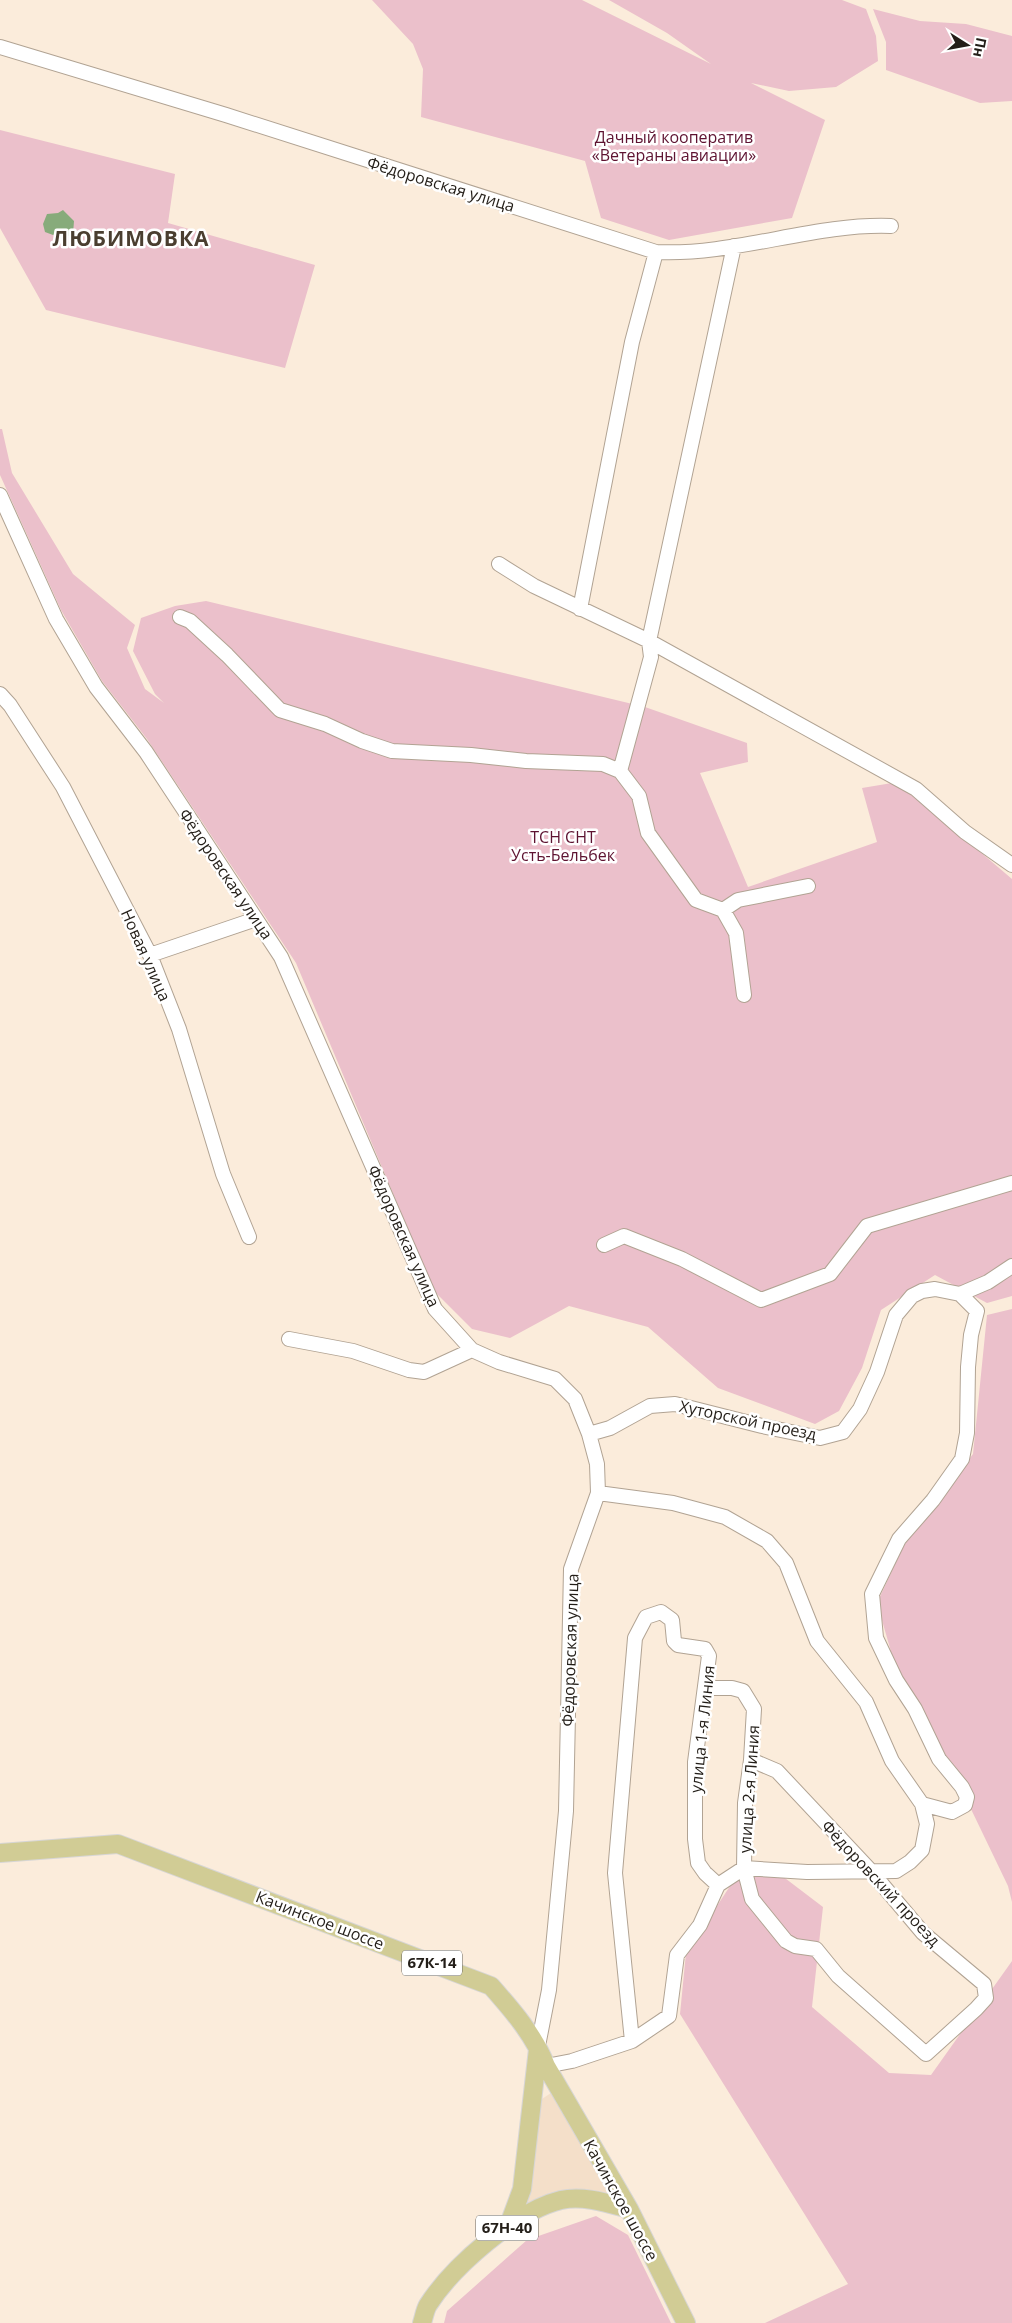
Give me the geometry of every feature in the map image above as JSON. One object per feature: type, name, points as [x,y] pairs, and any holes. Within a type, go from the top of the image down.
[{"type":"main road","name":"Качинское шоссе","points":[[0,1853],[118,1844],[491,1986],[512,2009],[538,2046],[546,2066],[629,2208],[686,2323]]},
{"type":"main road","name":"67H-40","points":[[508,2227],[522,2189],[538,2046]]},
{"type":"main road","name":"67H-40","points":[[422,2323],[427,2306],[459,2266],[508,2227],[540,2207],[563,2200],[594,2200],[629,2208]]},
{"type":"street","name":"Фёдоровская улица","points":[[0,47],[226,115],[656,252],[679,253],[812,233],[878,225],[892,226]]},
{"type":"street","points":[[620,771],[651,657],[649,641],[734,246]]},
{"type":"street","points":[[580,608],[632,342],[656,252]]},
{"type":"street","name":"Фёдоровская улица","points":[[0,495],[56,619],[96,687],[146,752],[281,956],[435,1309],[472,1350],[499,1362],[555,1379],[575,1399],[589,1434],[597,1464],[598,1493],[571,1570],[566,1811],[549,1990],[538,2046]]},
{"type":"street","points":[[499,564],[534,586],[649,641],[916,789],[965,832],[1012,866]]},
{"type":"street","points":[[180,618],[190,621],[228,655],[280,710],[325,724],[362,741],[392,751],[471,754],[526,761],[603,764],[620,771],[639,796],[648,833],[696,900],[723,910],[736,933],[744,995]]},
{"type":"street","name":"Новая улица","points":[[0,694],[10,705],[63,788],[150,955],[178,1029],[223,1174],[249,1237]]},
{"type":"street","points":[[723,910],[738,900],[808,886]]},
{"type":"street","points":[[150,955],[256,919]]},
{"type":"street","points":[[604,1245],[624,1236],[682,1259],[760,1300],[830,1274],[867,1226],[1012,1183]]},
{"type":"street","points":[[922,1804],[952,1812],[965,1805],[967,1797],[938,1759],[915,1708],[896,1680],[876,1638],[872,1594],[899,1539],[933,1500],[962,1459],[968,1433],[968,1367],[971,1335],[977,1311],[960,1294],[988,1282],[1012,1266]]},
{"type":"street","name":"Хуторской проезд","points":[[589,1434],[610,1428],[650,1406],[676,1404],[762,1426],[820,1438],[843,1432],[860,1409],[876,1372],[896,1315],[912,1296],[922,1290],[935,1289],[960,1294]]},
{"type":"street","points":[[289,1339],[353,1351],[409,1370],[424,1372],[472,1350]]},
{"type":"street","points":[[546,2066],[572,2061],[632,2041],[668,2016],[677,1955],[700,1925],[718,1885],[744,1868],[807,1872],[896,1871],[910,1862],[922,1850],[927,1824],[922,1804],[892,1761],[866,1702],[817,1641],[786,1563],[767,1541],[725,1517],[672,1503],[598,1493]]},
{"type":"street","name":"улица 1-я Линия","points":[[632,2041],[615,1873],[635,1638],[646,1617],[661,1612],[672,1620],[674,1640],[678,1645],[705,1649],[709,1656],[695,1762],[695,1840],[698,1863],[705,1873],[718,1885]]},
{"type":"street","name":"улица 2-я Линия","points":[[705,1688],[732,1688],[742,1691],[754,1710],[751,1760],[745,1803],[744,1868]]},
{"type":"street","name":"Фёдоровский проезд","points":[[744,1868],[752,1899],[786,1941],[796,1946],[816,1949],[838,1976],[926,2054],[986,1998],[984,1984],[923,1933],[870,1870],[777,1771],[751,1760]]},
{"type":"shaded area","points":[[63,210],[74,221],[73,234],[63,238],[58,233],[53,235],[45,232],[43,224],[47,214],[58,213]]},
{"type":"shaded area","points":[[551,2093],[613,2198],[522,2211],[542,2099]]},
{"type":"green space","name":"Дачный кооператив «Ветераны авиации»","points":[[372,0],[582,0],[711,64],[667,33],[609,0],[842,0],[866,9],[876,36],[878,61],[836,87],[789,91],[751,83],[825,120],[792,218],[669,240],[601,218],[585,161],[421,117],[423,69],[413,44]]},
{"type":"green space","points":[[873,9],[920,21],[966,24],[1012,36],[1012,101],[980,103],[886,70],[886,42]]},
{"type":"green space","points":[[0,130],[175,174],[168,223],[315,265],[285,368],[46,310],[0,228]]},
{"type":"green space","name":"ТСН СНТ Усть-Бельбек","points":[[0,429],[2,429],[12,473],[73,574],[135,625],[127,648],[145,689],[164,703],[155,694],[133,651],[141,618],[175,606],[206,601],[645,707],[747,743],[748,762],[700,773],[748,887],[877,842],[862,788],[898,782],[1012,879],[1012,1296],[987,1303],[935,1275],[881,1310],[862,1368],[839,1411],[815,1424],[718,1388],[648,1327],[569,1306],[510,1338],[472,1329],[434,1291],[296,963],[147,739],[102,681],[61,610],[0,475]]},
{"type":"green space","points":[[1012,1309],[1012,1902],[1008,1886],[945,1755],[894,1662],[877,1603],[904,1545],[973,1454],[987,1315]]},
{"type":"green space","points":[[773,1869],[823,1907],[812,2007],[889,2073],[931,2075],[1012,1961],[1012,2323],[765,2323],[848,2284],[680,2014],[686,1953],[736,1877]]},
{"type":"green space","points":[[596,2216],[628,2235],[671,2323],[444,2323],[447,2311],[527,2240]]},
{"type":"district","name":"ЛЮБИМОВКА","points":[[131,239]]}]
